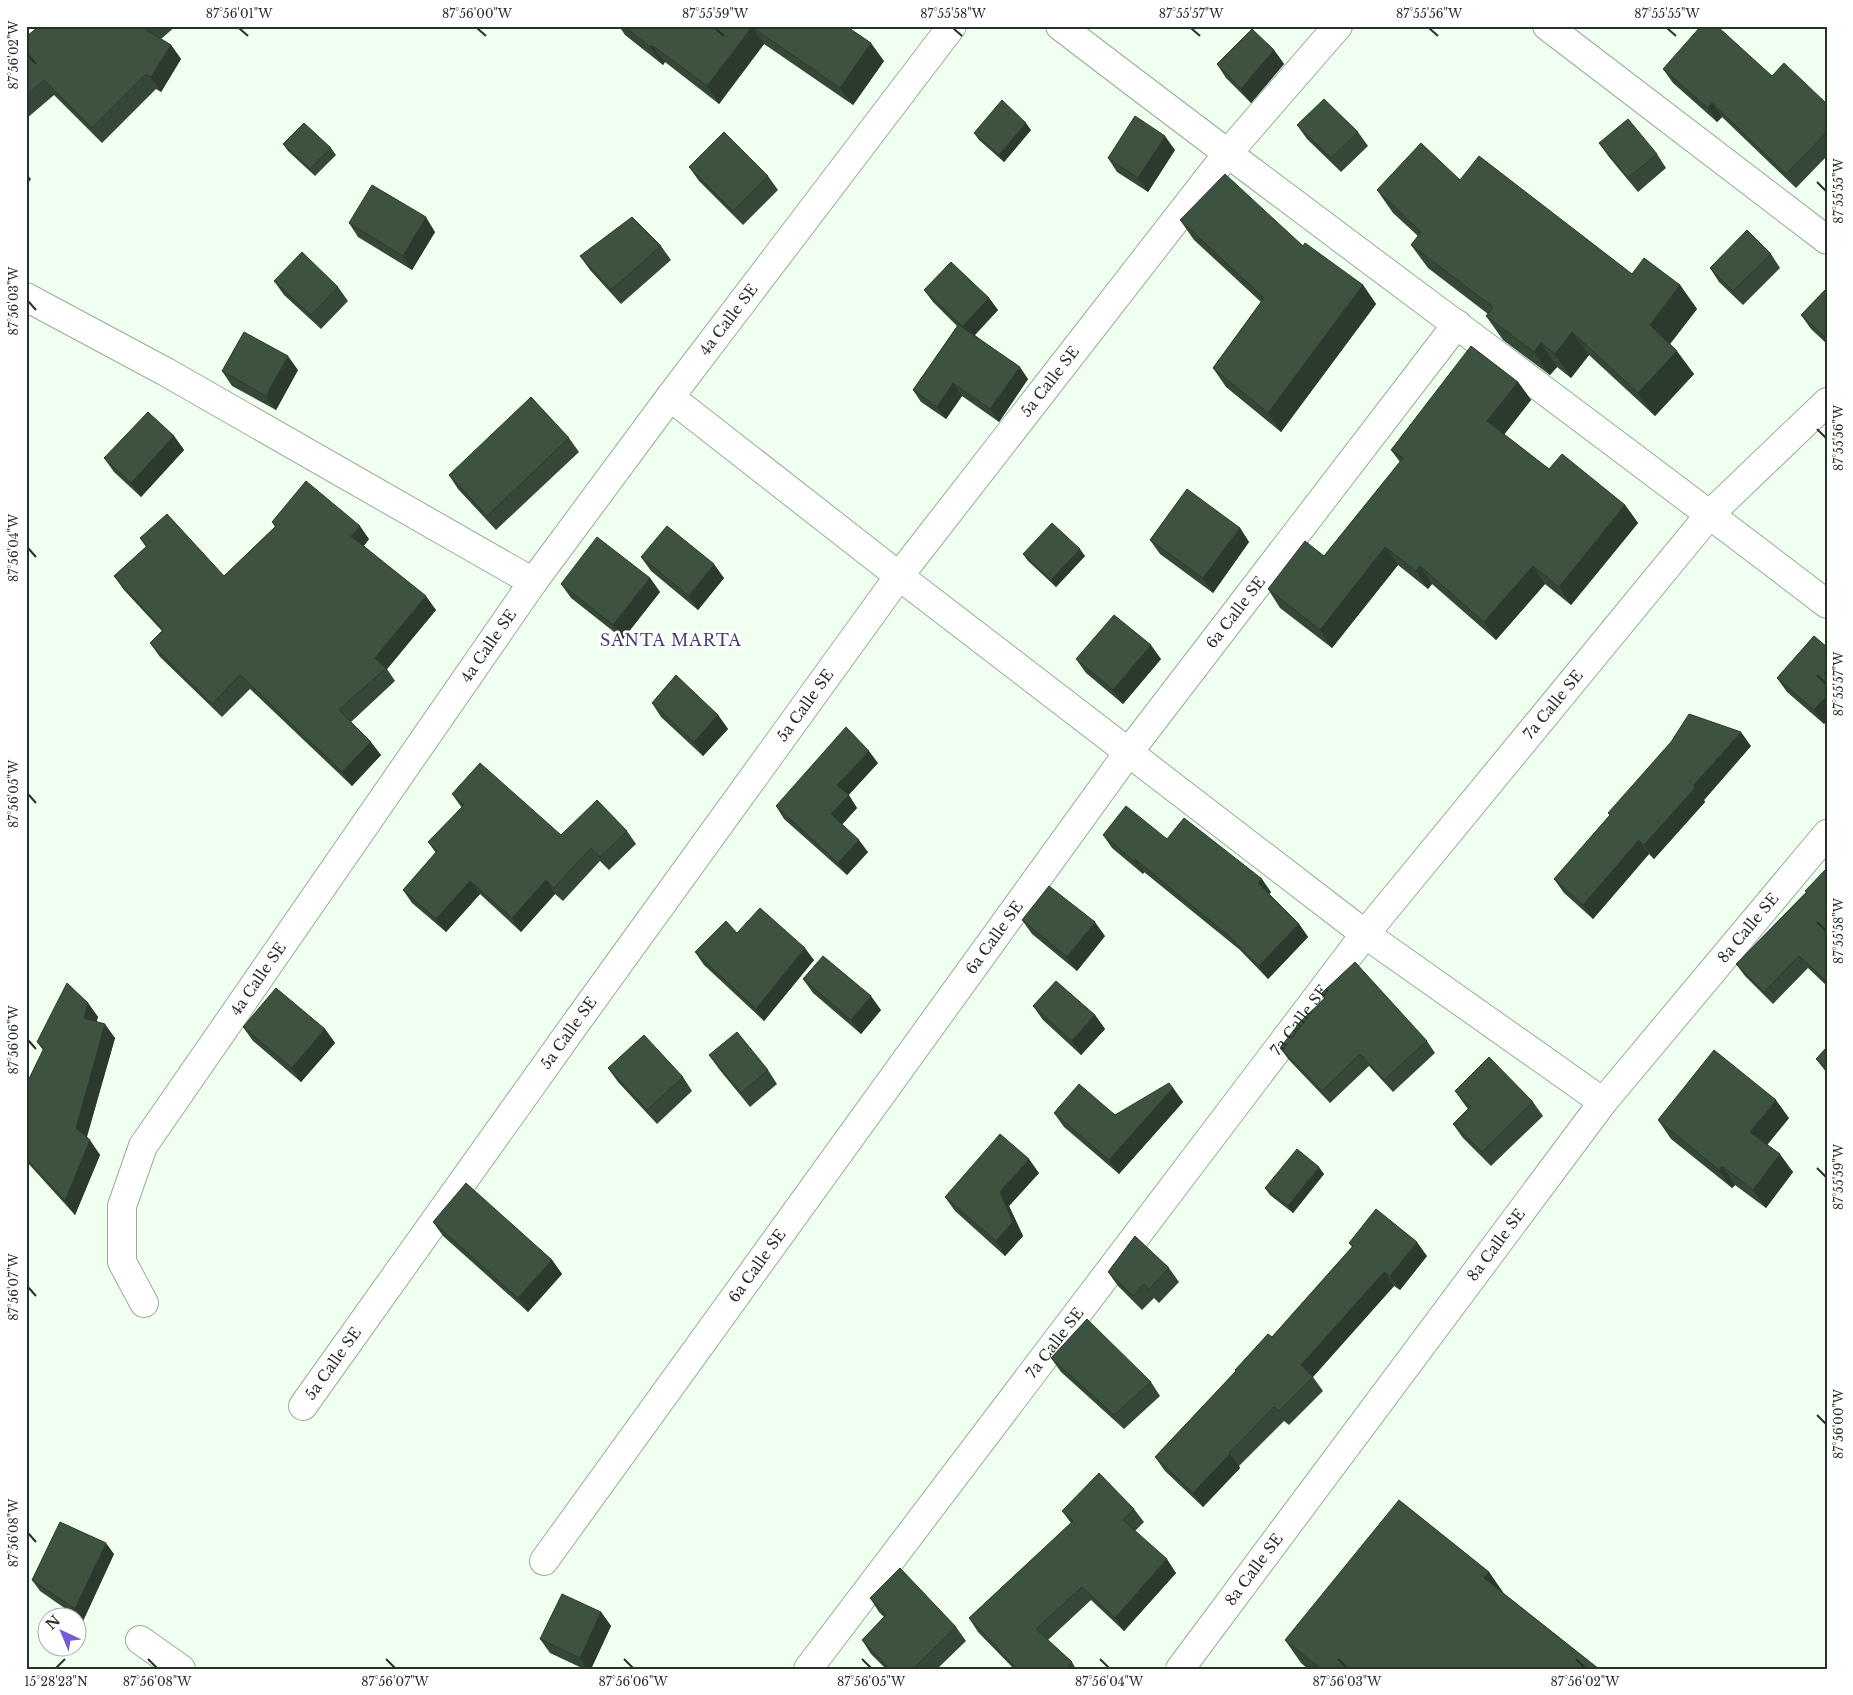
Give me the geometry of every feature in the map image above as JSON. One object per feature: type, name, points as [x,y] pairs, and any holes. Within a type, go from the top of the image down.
[{"type":"street","name":"4a Calle SE","points":[[144,1303],[122,1262],[122,1206],[143,1146],[533,582],[670,397],[952,26]]},
{"type":"street","points":[[1060,26],[1227,154],[1457,324],[1827,604]]},
{"type":"street","name":"5a Calle SE","points":[[303,1406],[578,1020],[899,576],[1227,154],[1338,26]]},
{"type":"street","points":[[1547,26],[1827,240]]},
{"type":"street","points":[[26,297],[166,372],[533,582]]},
{"type":"street","name":"6a Calle SE","points":[[544,1561],[1128,753],[1457,324]]},
{"type":"street","points":[[670,397],[1128,753],[1365,934],[1603,1102]]},
{"type":"street","name":"7a Calle SE","points":[[808,1669],[1365,934],[1710,514],[1827,402]]},
{"type":"street","name":"8a Calle SE","points":[[1180,1669],[1603,1102],[1827,834]]},
{"type":"street","points":[[140,1640],[181,1669]]},
{"type":"building","points":[[39,26],[148,26],[145,29],[171,45],[151,77],[146,74],[92,128],[44,80],[26,96],[26,37]]},
{"type":"building","points":[[624,26],[846,26],[871,43],[840,88],[752,27],[707,86],[652,45],[650,47]]},
{"type":"building","points":[[1701,26],[1717,26],[1772,76],[1784,63],[1827,104],[1827,132],[1786,174],[1712,103],[1708,108],[1663,69]]},
{"type":"building","points":[[1252,29],[1274,50],[1241,89],[1217,64]]},
{"type":"building","points":[[1324,99],[1358,132],[1331,158],[1297,125]]},
{"type":"building","points":[[1002,100],[1026,123],[999,155],[974,133]]},
{"type":"building","points":[[1135,116],[1165,136],[1138,178],[1108,158]]},
{"type":"building","points":[[1628,119],[1657,154],[1628,178],[1599,143]]},
{"type":"building","points":[[304,123],[331,148],[310,169],[283,144]]},
{"type":"building","points":[[724,132],[768,176],[733,211],[689,167]]},
{"type":"building","points":[[1421,143],[1460,180],[1479,156],[1632,274],[1644,258],[1680,285],[1650,325],[1677,351],[1638,393],[1572,332],[1555,354],[1541,343],[1534,352],[1486,316],[1493,307],[1411,245],[1421,232],[1377,190]]},
{"type":"building","points":[[1225,174],[1303,246],[1305,243],[1363,285],[1268,413],[1213,368],[1264,298],[1180,220]]},
{"type":"building","points":[[372,185],[426,217],[403,256],[349,223]]},
{"type":"building","points":[[632,217],[661,246],[611,290],[580,256]]},
{"type":"building","points":[[1747,230],[1771,254],[1733,291],[1710,268]]},
{"type":"building","points":[[302,252],[338,287],[311,315],[274,281]]},
{"type":"building","points":[[951,262],[989,298],[962,327],[1020,367],[990,409],[953,383],[937,407],[913,390],[959,324],[962,326],[924,290]]},
{"type":"building","points":[[1827,288],[1827,339],[1801,315]]},
{"type":"building","points":[[244,332],[288,356],[266,396],[222,371]]},
{"type":"building","points":[[1471,346],[1518,382],[1487,421],[1549,469],[1562,454],[1625,505],[1559,587],[1533,566],[1484,622],[1420,566],[1416,571],[1385,547],[1320,630],[1268,589],[1305,541],[1324,556],[1403,458],[1391,450]]},
{"type":"building","points":[[531,397],[569,438],[487,516],[449,475]]},
{"type":"building","points":[[148,412],[174,436],[131,483],[104,458]]},
{"type":"building","points":[[306,481],[360,526],[351,536],[426,596],[375,658],[386,668],[339,710],[371,742],[342,772],[240,675],[212,704],[150,643],[163,630],[114,576],[147,546],[140,538],[167,514],[224,576],[276,526],[272,522]]},
{"type":"building","points":[[1187,489],[1240,528],[1203,578],[1150,540]]},
{"type":"building","points":[[1052,523],[1080,549],[1051,580],[1023,554]]},
{"type":"building","points":[[667,526],[714,564],[689,596],[641,557]]},
{"type":"building","points":[[597,537],[650,578],[613,625],[561,584]]},
{"type":"building","points":[[1114,615],[1151,645],[1113,690],[1076,659]]},
{"type":"building","points":[[1814,636],[1827,647],[1827,670],[1824,673],[1827,675],[1827,695],[1814,710],[1777,678]]},
{"type":"building","points":[[676,675],[718,715],[694,742],[652,703]]},
{"type":"building","points":[[1689,714],[1741,732],[1693,786],[1695,788],[1644,845],[1639,840],[1583,905],[1554,879],[1610,815],[1608,813],[1671,742]]},
{"type":"building","points":[[846,727],[869,751],[837,785],[849,795],[831,814],[859,840],[838,863],[776,806]]},
{"type":"building","points":[[480,763],[561,835],[597,800],[627,831],[600,857],[591,848],[554,888],[546,880],[512,918],[470,881],[436,919],[403,890],[437,851],[428,842],[464,805],[452,794]]},
{"type":"building","points":[[1126,806],[1167,839],[1184,818],[1262,879],[1258,883],[1299,924],[1259,966],[1230,937],[1103,835]]},
{"type":"building","points":[[1827,868],[1827,982],[1799,956],[1764,992],[1736,964],[1807,892],[1805,891]]},
{"type":"building","points":[[1049,886],[1095,922],[1067,957],[1022,920]]},
{"type":"building","points":[[760,908],[805,948],[756,1009],[695,952],[726,921],[737,933]]},
{"type":"building","points":[[823,956],[871,996],[851,1020],[803,979]]},
{"type":"building","points":[[1355,962],[1427,1041],[1384,1080],[1360,1054],[1322,1091],[1280,1048],[1300,1022],[1325,998],[1321,994]]},
{"type":"building","points":[[1056,981],[1095,1015],[1072,1041],[1033,1006]]},
{"type":"building","points":[[67,983],[88,1003],[84,1018],[105,1024],[76,1128],[90,1140],[65,1201],[26,1158],[26,1085],[44,1048],[37,1042]]},
{"type":"building","points":[[276,988],[325,1029],[292,1068],[243,1027]]},
{"type":"building","points":[[737,1032],[768,1070],[741,1093],[709,1055]]},
{"type":"building","points":[[644,1035],[683,1077],[647,1110],[608,1068]]},
{"type":"building","points":[[1827,1047],[1827,1069],[1816,1059]]},
{"type":"building","points":[[1714,1050],[1776,1100],[1750,1132],[1780,1154],[1753,1190],[1722,1166],[1719,1170],[1658,1120]]},
{"type":"building","points":[[1489,1057],[1533,1102],[1482,1152],[1453,1124],[1470,1107],[1455,1091]]},
{"type":"building","points":[[1169,1083],[1173,1088],[1109,1160],[1054,1113],[1079,1084],[1115,1115]]},
{"type":"building","points":[[1000,1134],[1029,1159],[1000,1192],[1013,1222],[996,1241],[945,1197]]},
{"type":"building","points":[[1297,1149],[1319,1167],[1288,1206],[1265,1188]]},
{"type":"building","points":[[466,1183],[552,1260],[518,1298],[433,1222]]},
{"type":"building","points":[[1376,1209],[1417,1242],[1390,1276],[1384,1272],[1301,1365],[1313,1377],[1279,1411],[1274,1407],[1193,1493],[1155,1457],[1268,1334],[1272,1337],[1353,1246],[1349,1243]]},
{"type":"building","points":[[1135,1236],[1169,1268],[1149,1289],[1144,1284],[1133,1296],[1108,1272]]},
{"type":"building","points":[[1087,1319],[1151,1382],[1114,1415],[1051,1358]]},
{"type":"building","points":[[1099,1473],[1134,1509],[1123,1520],[1167,1559],[1115,1618],[1082,1587],[1036,1629],[1072,1662],[1066,1669],[1017,1669],[969,1618],[1073,1521],[1062,1511]]},
{"type":"building","points":[[1399,1500],[1489,1572],[1484,1578],[1599,1669],[1321,1669],[1285,1640]]},
{"type":"building","points":[[60,1522],[106,1543],[75,1608],[32,1580]]},
{"type":"building","points":[[900,1568],[956,1627],[913,1669],[890,1669],[862,1640],[886,1615],[870,1598]]},
{"type":"building","points":[[562,1594],[601,1612],[580,1658],[540,1639]]},
{"type":"district","name":"SANTA MARTA","points":[[671,640]]}]
